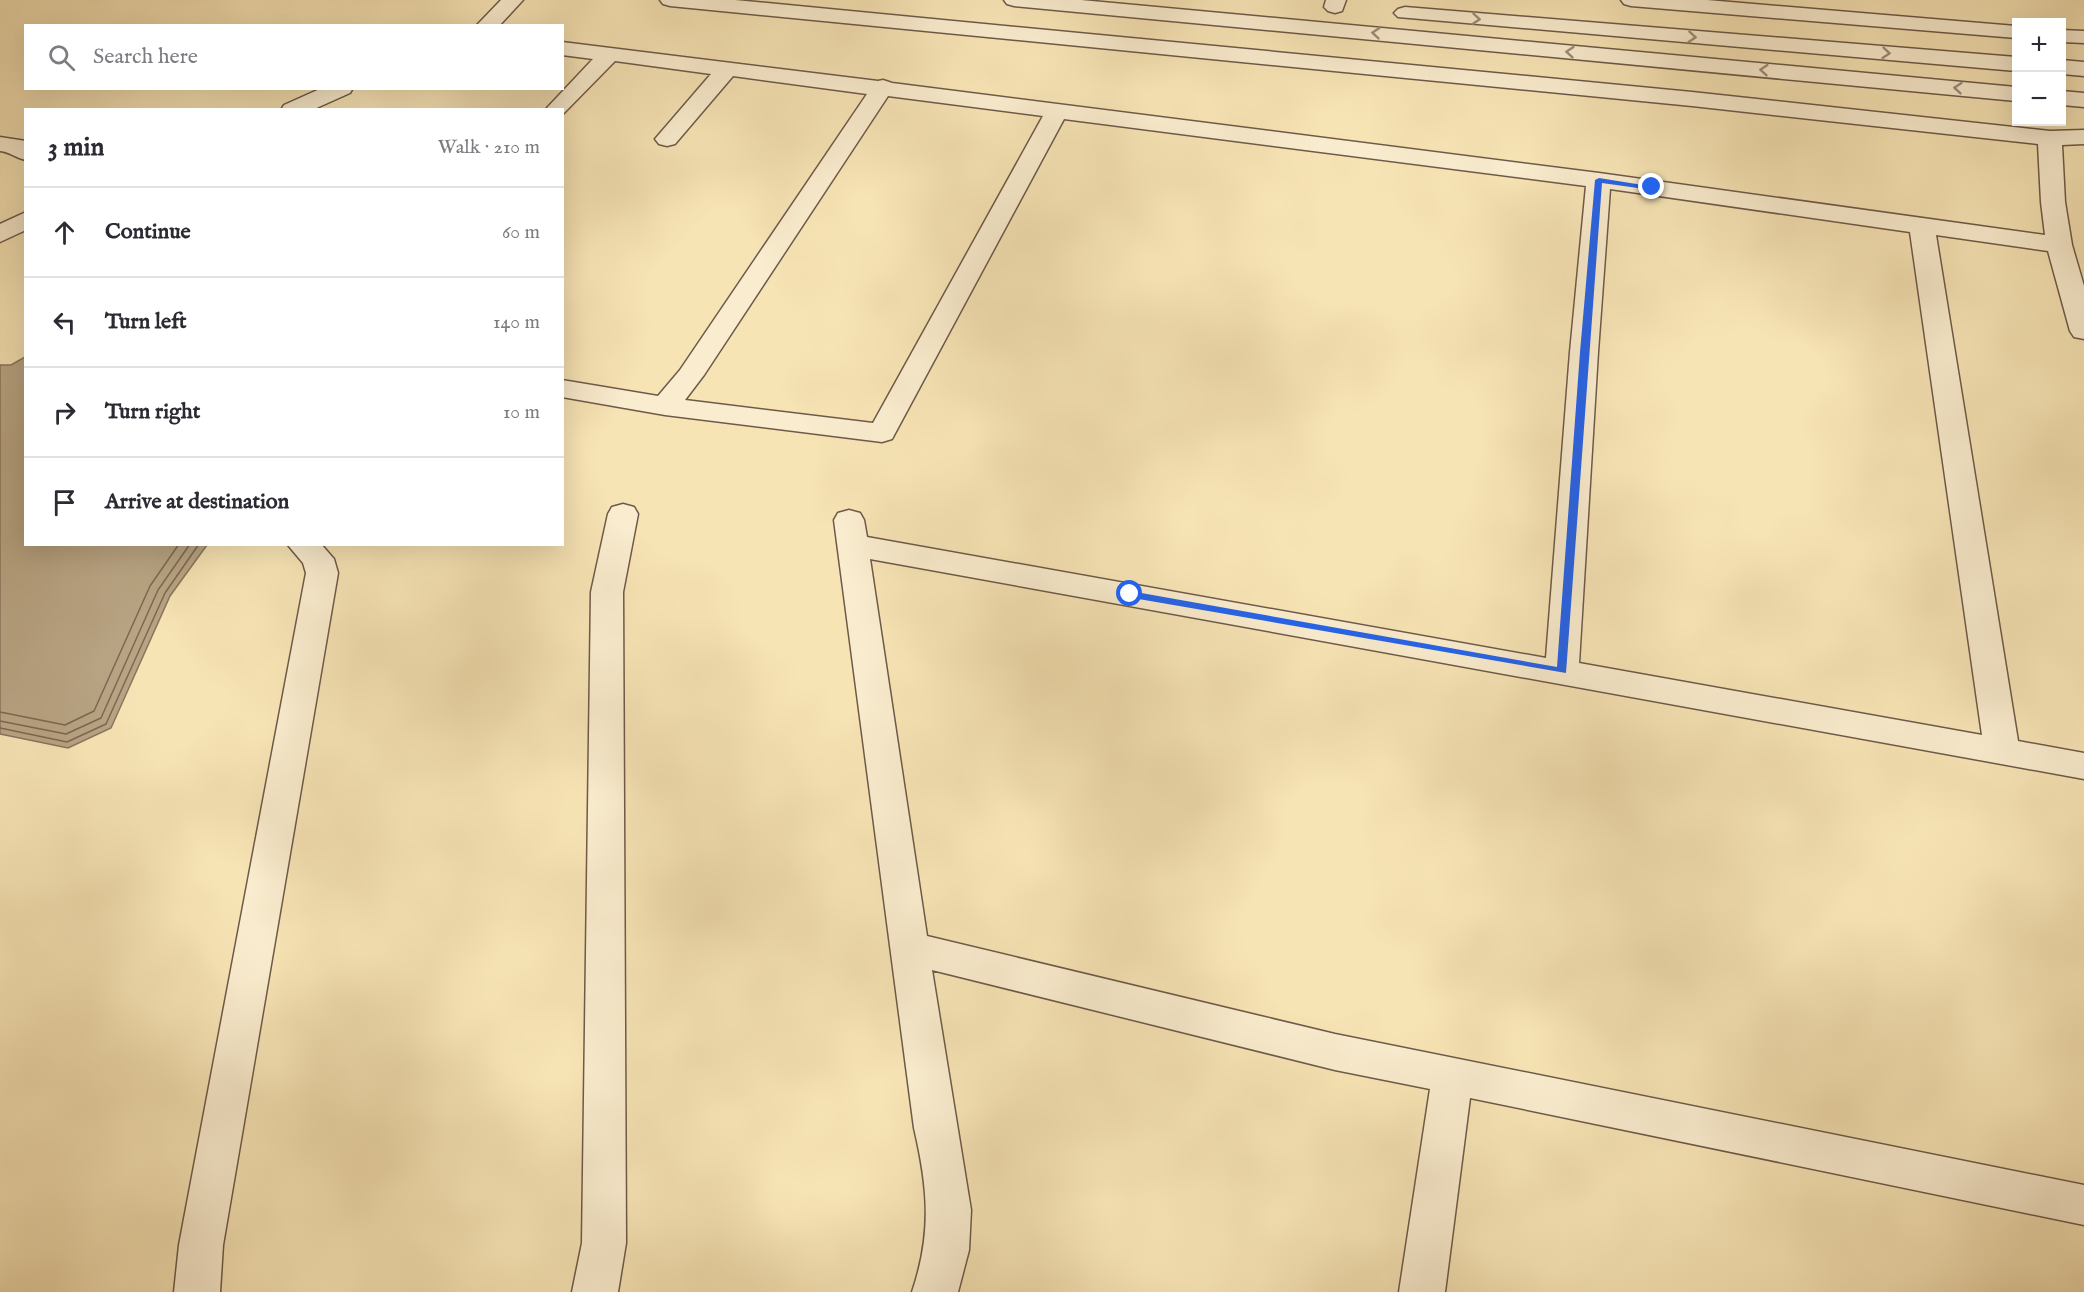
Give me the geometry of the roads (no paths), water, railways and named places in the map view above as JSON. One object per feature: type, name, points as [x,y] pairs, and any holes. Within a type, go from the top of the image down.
[{"type":"street","points":[[488,24],[513,0]]},
{"type":"street","points":[[670,0],[1669,96],[2050,138],[2084,137]]},
{"type":"street","points":[[1014,0],[2012,94]]},
{"type":"street","points":[[1651,34],[1640,0],[2012,32]]},
{"type":"street","points":[[1385,12],[2012,63]]},
{"type":"street","points":[[2066,36],[2084,37]]},
{"type":"street","points":[[564,48],[883,87],[1599,180],[2058,245]]},
{"type":"street","points":[[558,108],[610,54]]},
{"type":"street","points":[[2066,67],[2084,69]]},
{"type":"street","points":[[667,139],[727,69]]},
{"type":"street","points":[[664,405],[690,375],[883,87]]},
{"type":"street","points":[[297,108],[337,90]]},
{"type":"street","points":[[2066,98],[2084,100]]},
{"type":"street","points":[[564,388],[664,405],[882,433],[1057,111]]},
{"type":"street","points":[[2050,138],[2052,202],[2058,245],[2084,331]]},
{"type":"street","points":[[0,144],[16,145],[24,151]]},
{"type":"street","points":[[1562,671],[1584,352],[1599,180]]},
{"type":"street","points":[[0,234],[24,220]]},
{"type":"street","points":[[1922,225],[2002,751]]},
{"type":"street","points":[[595,1292],[604,1243],[607,592],[623,514]]},
{"type":"street","points":[[935,1292],[951,1221],[946,1173],[935,1128],[850,532],[1562,671],[2084,766]]},
{"type":"street","points":[[197,1292],[201,1245],[322,573],[318,559],[304,546]]},
{"type":"street","points":[[909,948],[1335,1052],[2084,1205]]},
{"type":"street","points":[[1422,1292],[1452,1076]]},
{"type":"water","points":[[24,358],[24,546],[206,546],[170,596],[111,728],[68,748],[0,734],[0,365],[11,365]]}]
